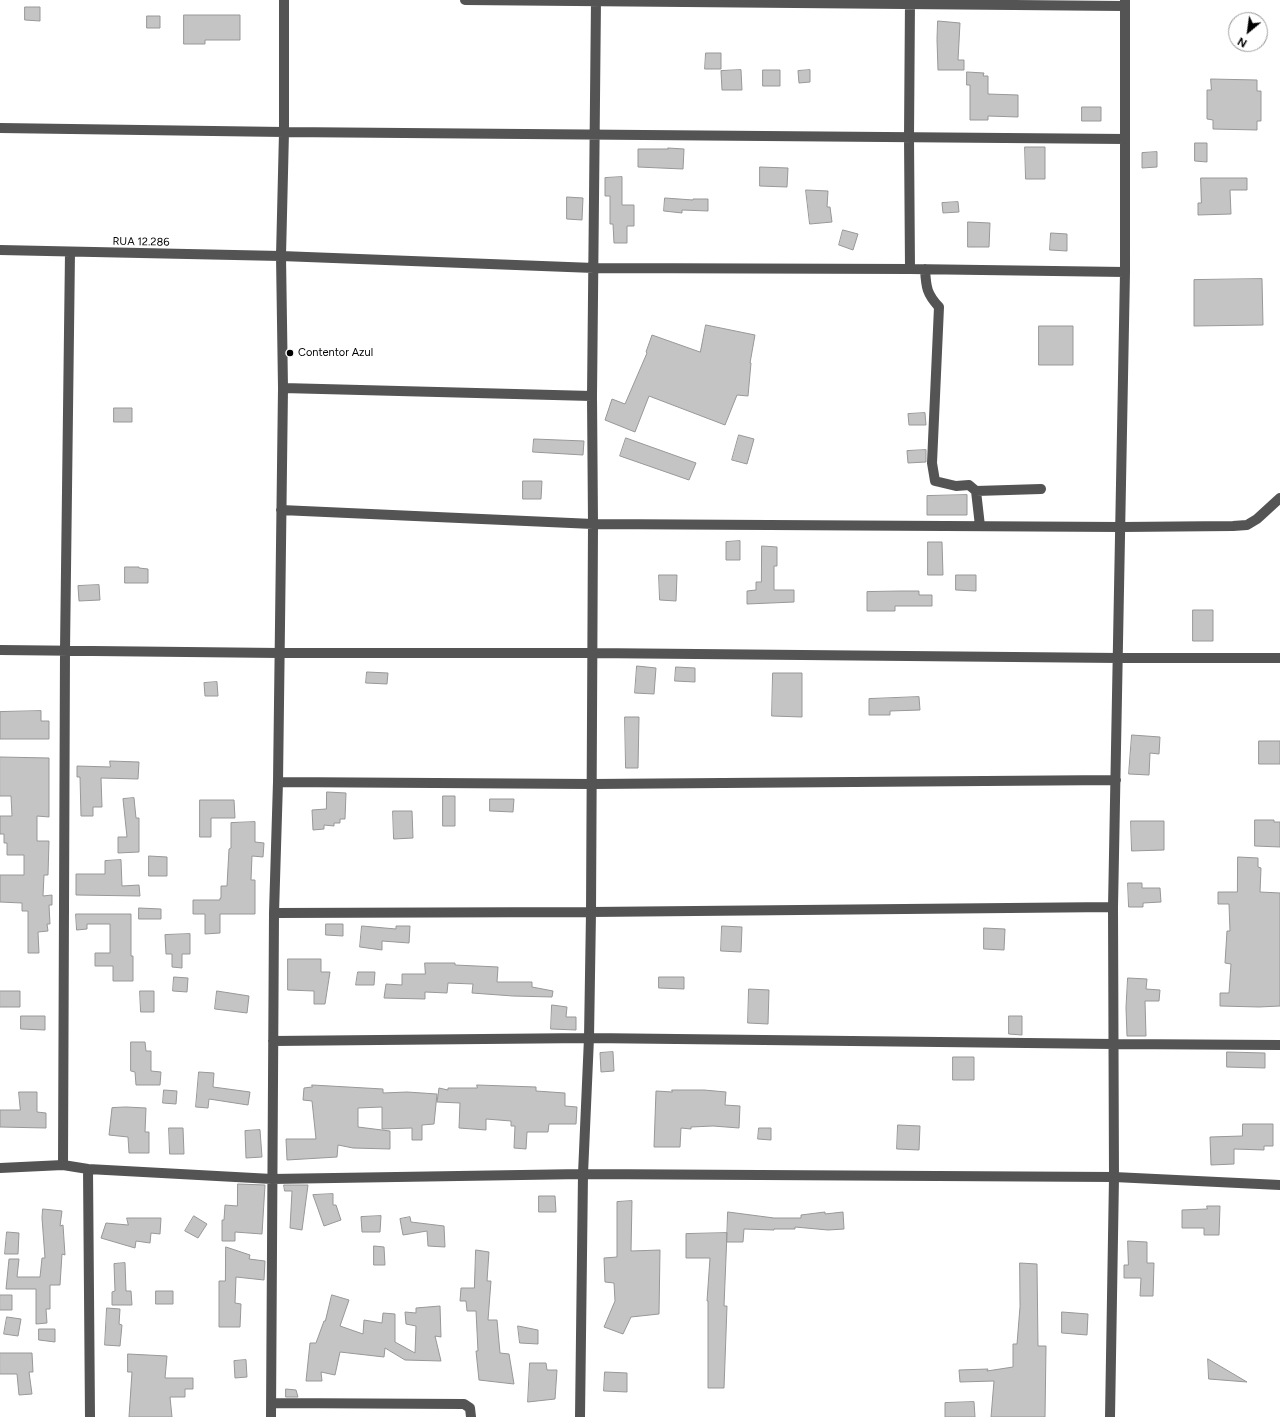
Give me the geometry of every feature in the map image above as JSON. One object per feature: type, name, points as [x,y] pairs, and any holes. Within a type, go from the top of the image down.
[{"type":"street","points":[[271,1417],[274,913],[278,782],[278,653],[283,388],[281,256],[284,132],[284,0]]},
{"type":"street","points":[[466,0],[1125,3],[1125,272],[1119,658],[1113,907],[1114,1177],[1110,1417]]},
{"type":"street","points":[[580,1417],[583,1174],[591,912],[591,653],[593,524],[592,396],[596,1]]},
{"type":"street","points":[[910,2],[910,269]]},
{"type":"street","points":[[0,128],[284,132],[1125,139]]},
{"type":"street","name":"RUA 12.286","points":[[0,250],[281,256],[594,268],[925,269],[1125,272]]},
{"type":"street","points":[[63,1165],[65,650],[70,252]]},
{"type":"street","points":[[925,269],[926,284],[930,297],[939,308],[932,463],[935,481],[956,486],[969,485],[976,491],[1040,489]]},
{"type":"street","points":[[283,388],[592,396]]},
{"type":"street","points":[[976,491],[980,526]]},
{"type":"street","points":[[281,510],[593,524],[1121,527],[1233,526],[1247,525],[1257,519],[1280,498]]},
{"type":"street","points":[[0,650],[278,653],[591,653],[1280,658]]},
{"type":"street","points":[[278,782],[592,784],[1116,780]]},
{"type":"street","points":[[274,913],[591,912],[1113,907]]},
{"type":"street","points":[[273,1041],[588,1038],[1114,1044],[1280,1044]]},
{"type":"street","points":[[0,1168],[63,1165],[88,1169],[272,1178],[583,1174],[1114,1177],[1280,1185]]},
{"type":"street","points":[[88,1169],[90,1417]]},
{"type":"street","points":[[271,1403],[464,1404],[470,1408],[471,1417]]},
{"type":"building","points":[[25,7],[40,7],[40,21],[25,20]]},
{"type":"building","points":[[184,15],[240,15],[240,40],[205,40],[205,44],[184,44]]},
{"type":"building","points":[[147,16],[160,16],[160,28],[147,28]]},
{"type":"building","points":[[938,21],[960,23],[958,60],[964,60],[964,70],[938,70]]},
{"type":"building","points":[[706,53],[721,53],[721,69],[705,69]]},
{"type":"building","points":[[741,70],[742,90],[722,90],[721,71]]},
{"type":"building","points":[[763,70],[780,70],[780,86],[763,86]]},
{"type":"building","points":[[810,70],[810,82],[799,83],[798,71]]},
{"type":"building","points":[[967,72],[984,73],[983,76],[988,76],[988,94],[1018,95],[1018,117],[988,116],[988,120],[970,120],[970,85],[967,85]]},
{"type":"building","points":[[1211,79],[1257,80],[1257,91],[1261,91],[1261,121],[1257,121],[1257,130],[1213,129],[1213,120],[1207,119],[1207,90],[1211,90]]},
{"type":"building","points":[[1082,107],[1101,107],[1101,121],[1082,121]]},
{"type":"building","points":[[1195,143],[1207,143],[1207,162],[1195,161]]},
{"type":"building","points":[[1025,147],[1045,147],[1045,179],[1026,179]]},
{"type":"building","points":[[638,149],[684,149],[683,169],[638,167]]},
{"type":"building","points":[[1157,152],[1157,167],[1142,168],[1142,153]]},
{"type":"building","points":[[760,167],[788,168],[787,187],[760,186]]},
{"type":"building","points":[[622,177],[622,205],[634,205],[634,226],[627,226],[627,243],[614,243],[613,224],[610,224],[610,196],[605,196],[605,178]]},
{"type":"building","points":[[1201,178],[1247,178],[1247,190],[1230,190],[1231,214],[1198,215],[1198,203],[1201,203]]},
{"type":"building","points":[[806,190],[828,191],[827,207],[830,207],[832,222],[810,224]]},
{"type":"building","points":[[567,197],[583,198],[582,220],[567,219]]},
{"type":"building","points":[[665,198],[693,200],[708,199],[708,211],[682,210],[682,213],[664,211]]},
{"type":"building","points":[[958,202],[959,212],[943,213],[942,203]]},
{"type":"building","points":[[968,222],[990,223],[989,247],[968,247]]},
{"type":"building","points":[[843,230],[858,234],[853,250],[839,245]]},
{"type":"building","points":[[1051,233],[1067,234],[1067,251],[1050,250]]},
{"type":"building","points":[[1262,279],[1263,325],[1194,326],[1194,280]]},
{"type":"building","points":[[706,325],[755,335],[750,363],[748,396],[737,395],[725,425],[649,396],[635,432],[605,420],[612,399],[625,404],[647,353],[646,352],[652,335],[700,352]]},
{"type":"building","points":[[1039,326],[1073,326],[1073,365],[1039,365]]},
{"type":"building","points":[[114,408],[132,408],[132,422],[114,422]]},
{"type":"building","points":[[925,413],[926,425],[909,425],[908,414]]},
{"type":"building","points":[[739,435],[754,439],[747,464],[732,460]]},
{"type":"building","points":[[626,438],[696,463],[689,480],[620,456]]},
{"type":"building","points":[[534,439],[584,441],[583,455],[533,452]]},
{"type":"building","points":[[926,450],[926,462],[908,463],[907,451]]},
{"type":"building","points":[[523,481],[542,481],[541,499],[523,499]]},
{"type":"building","points":[[967,495],[967,515],[927,515],[927,496]]},
{"type":"building","points":[[740,541],[740,560],[726,560],[726,542]]},
{"type":"building","points":[[928,542],[942,542],[943,575],[928,575]]},
{"type":"building","points":[[762,546],[777,547],[777,566],[774,566],[774,590],[794,590],[794,602],[747,604],[747,591],[756,590],[756,582],[761,582]]},
{"type":"building","points":[[125,567],[139,567],[148,569],[148,583],[125,583]]},
{"type":"building","points":[[659,575],[677,575],[676,601],[660,600]]},
{"type":"building","points":[[956,575],[976,575],[976,591],[956,590]]},
{"type":"building","points":[[99,585],[100,600],[79,601],[78,586]]},
{"type":"building","points":[[919,591],[919,595],[932,595],[932,606],[895,606],[895,611],[867,611],[867,592]]},
{"type":"building","points":[[1193,610],[1213,610],[1213,641],[1193,641]]},
{"type":"building","points":[[637,666],[656,668],[654,694],[635,693]]},
{"type":"building","points":[[676,667],[695,668],[695,682],[675,681]]},
{"type":"building","points":[[367,672],[388,673],[387,684],[366,683]]},
{"type":"building","points":[[773,673],[802,673],[802,717],[772,716]]},
{"type":"building","points":[[217,682],[218,696],[205,696],[204,683]]},
{"type":"building","points":[[919,697],[920,710],[890,711],[890,715],[869,715],[869,699]]},
{"type":"building","points":[[41,711],[41,721],[49,721],[49,739],[0,739],[0,712]]},
{"type":"building","points":[[625,717],[639,717],[638,768],[626,768]]},
{"type":"building","points":[[1132,735],[1160,737],[1159,754],[1150,753],[1149,775],[1129,774]]},
{"type":"building","points":[[1259,741],[1280,741],[1280,764],[1259,764]]},
{"type":"building","points":[[0,757],[49,758],[49,817],[37,816],[37,841],[49,841],[48,875],[44,875],[43,896],[52,895],[52,905],[49,905],[50,924],[47,924],[48,931],[38,932],[39,953],[28,953],[28,911],[22,911],[22,903],[0,902],[0,875],[24,875],[24,855],[7,855],[7,843],[4,843],[4,834],[0,834],[0,816],[12,816],[11,796],[0,796]]},
{"type":"building","points":[[110,761],[139,762],[138,779],[101,778],[102,807],[93,807],[93,816],[81,816],[80,777],[77,777],[77,766],[110,767]]},
{"type":"building","points":[[327,792],[346,793],[345,819],[340,819],[340,823],[334,823],[334,826],[324,825],[324,829],[313,830],[312,810],[326,809]]},
{"type":"building","points":[[443,796],[455,796],[455,826],[443,826]]},
{"type":"building","points":[[134,798],[136,818],[139,818],[139,852],[118,853],[118,837],[127,837],[123,799]]},
{"type":"building","points":[[490,799],[514,799],[513,812],[490,811]]},
{"type":"building","points":[[200,800],[234,800],[235,818],[211,818],[211,837],[200,837]]},
{"type":"building","points":[[393,811],[412,811],[413,838],[394,839]]},
{"type":"building","points":[[1255,820],[1274,820],[1274,822],[1280,822],[1280,847],[1255,846]]},
{"type":"building","points":[[1131,821],[1164,821],[1164,850],[1132,851]]},
{"type":"building","points":[[255,822],[255,842],[264,843],[263,857],[252,856],[251,880],[255,880],[255,914],[220,914],[220,933],[205,934],[205,914],[193,914],[193,900],[220,900],[221,886],[227,886],[229,849],[231,848],[231,823]]},
{"type":"building","points":[[149,856],[167,857],[167,876],[149,876]]},
{"type":"building","points":[[1238,857],[1258,858],[1258,867],[1261,868],[1260,892],[1280,893],[1280,1006],[1220,1006],[1220,993],[1229,993],[1231,964],[1225,963],[1227,931],[1230,931],[1229,904],[1218,904],[1218,892],[1237,892]]},
{"type":"building","points":[[121,860],[122,886],[139,885],[140,896],[76,895],[76,874],[105,874],[105,861]]},
{"type":"building","points":[[1128,883],[1142,883],[1142,888],[1160,888],[1161,902],[1143,903],[1143,907],[1129,907]]},
{"type":"building","points":[[139,908],[161,909],[161,919],[139,919]]},
{"type":"building","points":[[76,914],[131,914],[131,956],[133,956],[133,981],[113,981],[113,966],[95,966],[95,953],[110,953],[110,924],[87,924],[87,929],[77,930]]},
{"type":"building","points":[[326,924],[343,924],[343,936],[326,935]]},
{"type":"building","points":[[362,926],[396,929],[396,926],[410,926],[409,943],[382,941],[382,950],[360,947]]},
{"type":"building","points":[[722,926],[742,927],[741,952],[721,951]]},
{"type":"building","points":[[984,928],[1005,929],[1004,950],[984,949]]},
{"type":"building","points":[[190,934],[190,954],[182,954],[182,968],[172,967],[172,954],[166,954],[165,935]]},
{"type":"building","points":[[288,959],[321,959],[321,972],[330,972],[325,1004],[314,1004],[314,991],[288,990]]},
{"type":"building","points":[[425,963],[455,963],[455,965],[498,967],[497,982],[532,982],[532,987],[553,991],[552,997],[472,993],[473,984],[448,983],[447,993],[425,992],[425,999],[384,998],[386,984],[402,985],[402,974],[425,974]]},
{"type":"building","points":[[358,972],[375,972],[374,985],[356,985]]},
{"type":"building","points":[[174,977],[188,978],[187,992],[173,991]]},
{"type":"building","points":[[659,977],[684,977],[684,989],[659,988]]},
{"type":"building","points":[[1128,978],[1147,979],[1146,989],[1160,990],[1159,1001],[1145,1001],[1146,1036],[1127,1036],[1126,1008]]},
{"type":"building","points":[[749,989],[769,990],[768,1024],[748,1023]]},
{"type":"building","points":[[0,991],[20,991],[20,1007],[0,1007]]},
{"type":"building","points":[[140,991],[154,991],[154,1012],[141,1012]]},
{"type":"building","points":[[217,991],[249,996],[247,1013],[215,1009]]},
{"type":"building","points":[[552,1005],[567,1007],[566,1017],[576,1017],[576,1030],[551,1029]]},
{"type":"building","points":[[21,1016],[45,1016],[45,1030],[21,1029]]},
{"type":"building","points":[[1009,1016],[1022,1016],[1022,1035],[1009,1034]]},
{"type":"building","points":[[131,1042],[145,1042],[146,1051],[151,1051],[151,1071],[161,1072],[160,1085],[136,1085],[135,1072],[131,1071]]},
{"type":"building","points":[[613,1052],[614,1071],[601,1072],[600,1053]]},
{"type":"building","points":[[1227,1052],[1265,1053],[1265,1068],[1227,1067]]},
{"type":"building","points":[[953,1057],[974,1057],[974,1080],[953,1080]]},
{"type":"building","points":[[199,1072],[214,1073],[213,1087],[250,1092],[248,1105],[209,1099],[208,1108],[196,1107]]},
{"type":"building","points":[[312,1085],[383,1089],[383,1093],[407,1092],[437,1094],[434,1124],[422,1125],[422,1140],[412,1140],[412,1128],[382,1129],[382,1107],[358,1108],[358,1127],[390,1131],[390,1149],[353,1148],[338,1145],[337,1157],[287,1160],[286,1139],[316,1139],[312,1101],[303,1100],[304,1088],[312,1087]]},
{"type":"building","points":[[477,1085],[536,1087],[536,1091],[565,1093],[565,1106],[577,1107],[576,1124],[549,1124],[548,1132],[527,1132],[526,1149],[514,1148],[515,1126],[511,1126],[511,1121],[486,1119],[486,1130],[459,1128],[460,1103],[437,1102],[439,1088],[448,1090],[448,1088],[477,1088]]},
{"type":"building","points":[[164,1090],[177,1091],[176,1104],[163,1103]]},
{"type":"building","points":[[672,1090],[726,1092],[725,1105],[740,1106],[739,1128],[713,1126],[691,1127],[691,1129],[681,1128],[680,1147],[654,1147],[656,1091],[672,1092]]},
{"type":"building","points":[[19,1092],[37,1092],[37,1112],[46,1113],[46,1128],[0,1127],[0,1110],[20,1110]]},
{"type":"building","points":[[112,1108],[146,1108],[145,1132],[149,1132],[149,1153],[129,1153],[128,1137],[109,1135]]},
{"type":"building","points":[[1243,1124],[1273,1124],[1273,1146],[1264,1146],[1264,1150],[1234,1149],[1234,1164],[1211,1165],[1210,1137],[1242,1136]]},
{"type":"building","points":[[898,1125],[920,1126],[919,1150],[897,1149]]},
{"type":"building","points":[[169,1128],[183,1128],[184,1154],[170,1154]]},
{"type":"building","points":[[759,1128],[771,1128],[771,1140],[758,1139]]},
{"type":"building","points":[[260,1130],[262,1157],[246,1158],[245,1131]]},
{"type":"building","points":[[238,1184],[265,1185],[262,1234],[235,1232],[235,1241],[222,1241],[222,1220],[224,1220],[225,1205],[237,1206]]},
{"type":"building","points":[[284,1185],[308,1185],[302,1230],[290,1228],[292,1191],[285,1191]]},
{"type":"building","points":[[333,1194],[333,1205],[336,1205],[341,1220],[324,1226],[313,1195]]},
{"type":"building","points":[[539,1196],[555,1196],[556,1212],[539,1212]]},
{"type":"building","points":[[632,1201],[631,1251],[660,1250],[659,1314],[631,1317],[623,1334],[604,1327],[615,1301],[614,1283],[605,1282],[604,1258],[617,1257],[617,1202]]},
{"type":"building","points":[[1207,1206],[1220,1206],[1219,1235],[1204,1235],[1204,1228],[1182,1228],[1182,1210],[1207,1209]]},
{"type":"building","points":[[43,1209],[62,1211],[60,1226],[63,1225],[65,1255],[62,1254],[60,1285],[50,1285],[50,1309],[46,1309],[47,1323],[36,1324],[36,1289],[6,1289],[9,1259],[19,1259],[17,1277],[40,1277],[42,1258],[45,1258],[42,1218]]},
{"type":"building","points":[[728,1212],[774,1218],[801,1218],[801,1215],[825,1212],[825,1214],[843,1212],[844,1229],[828,1230],[795,1227],[795,1229],[774,1230],[744,1229],[743,1242],[727,1242]]},
{"type":"building","points":[[194,1216],[207,1224],[198,1238],[185,1231]]},
{"type":"building","points":[[381,1216],[380,1232],[362,1232],[361,1217]]},
{"type":"building","points":[[410,1217],[411,1222],[444,1226],[445,1247],[428,1246],[427,1231],[403,1235],[400,1219]]},
{"type":"building","points":[[127,1218],[161,1218],[160,1234],[151,1233],[150,1243],[136,1241],[135,1248],[101,1238],[106,1223],[128,1225]]},
{"type":"building","points":[[7,1232],[19,1233],[18,1254],[5,1254]]},
{"type":"building","points":[[727,1233],[724,1306],[727,1306],[724,1388],[708,1388],[707,1301],[710,1258],[686,1258],[686,1234]]},
{"type":"building","points":[[1128,1241],[1147,1242],[1147,1263],[1154,1263],[1153,1296],[1140,1296],[1141,1278],[1124,1278],[1124,1265],[1128,1265]]},
{"type":"building","points":[[374,1246],[384,1247],[385,1265],[374,1265]]},
{"type":"building","points":[[226,1247],[250,1255],[249,1259],[265,1261],[264,1280],[236,1277],[235,1303],[241,1304],[240,1327],[219,1327],[219,1281],[225,1281]]},
{"type":"building","points":[[476,1250],[489,1252],[487,1281],[491,1281],[488,1320],[497,1320],[500,1353],[509,1354],[514,1384],[479,1380],[476,1351],[478,1351],[476,1311],[467,1311],[466,1301],[460,1301],[461,1288],[474,1288]]},
{"type":"building","points":[[125,1263],[126,1291],[131,1291],[132,1305],[112,1305],[112,1292],[115,1291],[114,1264]]},
{"type":"building","points":[[1020,1263],[1037,1264],[1038,1346],[1046,1346],[1045,1417],[991,1417],[994,1381],[960,1382],[959,1370],[988,1369],[987,1371],[1013,1367],[1013,1344],[1017,1344],[1020,1307]]},
{"type":"building","points":[[156,1291],[173,1291],[173,1304],[156,1304]]},
{"type":"building","points":[[0,1295],[12,1295],[12,1310],[0,1310]]},
{"type":"building","points":[[332,1295],[349,1300],[340,1326],[363,1334],[364,1320],[382,1323],[383,1313],[395,1314],[395,1342],[415,1353],[416,1326],[406,1324],[405,1312],[416,1313],[416,1308],[440,1306],[441,1337],[435,1336],[441,1361],[405,1360],[385,1348],[384,1357],[340,1352],[335,1375],[321,1372],[322,1381],[306,1381],[310,1343],[316,1343],[325,1321]]},
{"type":"building","points":[[107,1308],[120,1309],[119,1324],[122,1325],[120,1346],[105,1345]]},
{"type":"building","points":[[1062,1312],[1088,1314],[1087,1335],[1062,1333]]},
{"type":"building","points":[[7,1317],[21,1319],[18,1336],[4,1334]]},
{"type":"building","points":[[518,1326],[538,1330],[538,1344],[520,1343]]},
{"type":"building","points":[[39,1329],[55,1329],[55,1342],[39,1340]]},
{"type":"building","points":[[0,1353],[32,1353],[33,1372],[29,1372],[32,1394],[19,1395],[17,1374],[0,1374]]},
{"type":"building","points":[[128,1354],[167,1356],[165,1378],[193,1378],[193,1389],[185,1389],[185,1397],[170,1397],[172,1417],[129,1417],[132,1372],[128,1372]]},
{"type":"building","points":[[1208,1359],[1247,1382],[1209,1379]]},
{"type":"building","points":[[246,1360],[247,1377],[235,1378],[234,1361]]},
{"type":"building","points":[[530,1363],[546,1363],[547,1370],[557,1370],[555,1399],[528,1402]]},
{"type":"building","points":[[605,1372],[627,1373],[627,1392],[604,1391]]},
{"type":"building","points":[[286,1389],[296,1390],[298,1397],[286,1397]]},
{"type":"building","points":[[974,1402],[975,1417],[945,1417],[945,1403]]},
{"type":"place","name":"Contentor Azul","points":[[290,353]]}]
